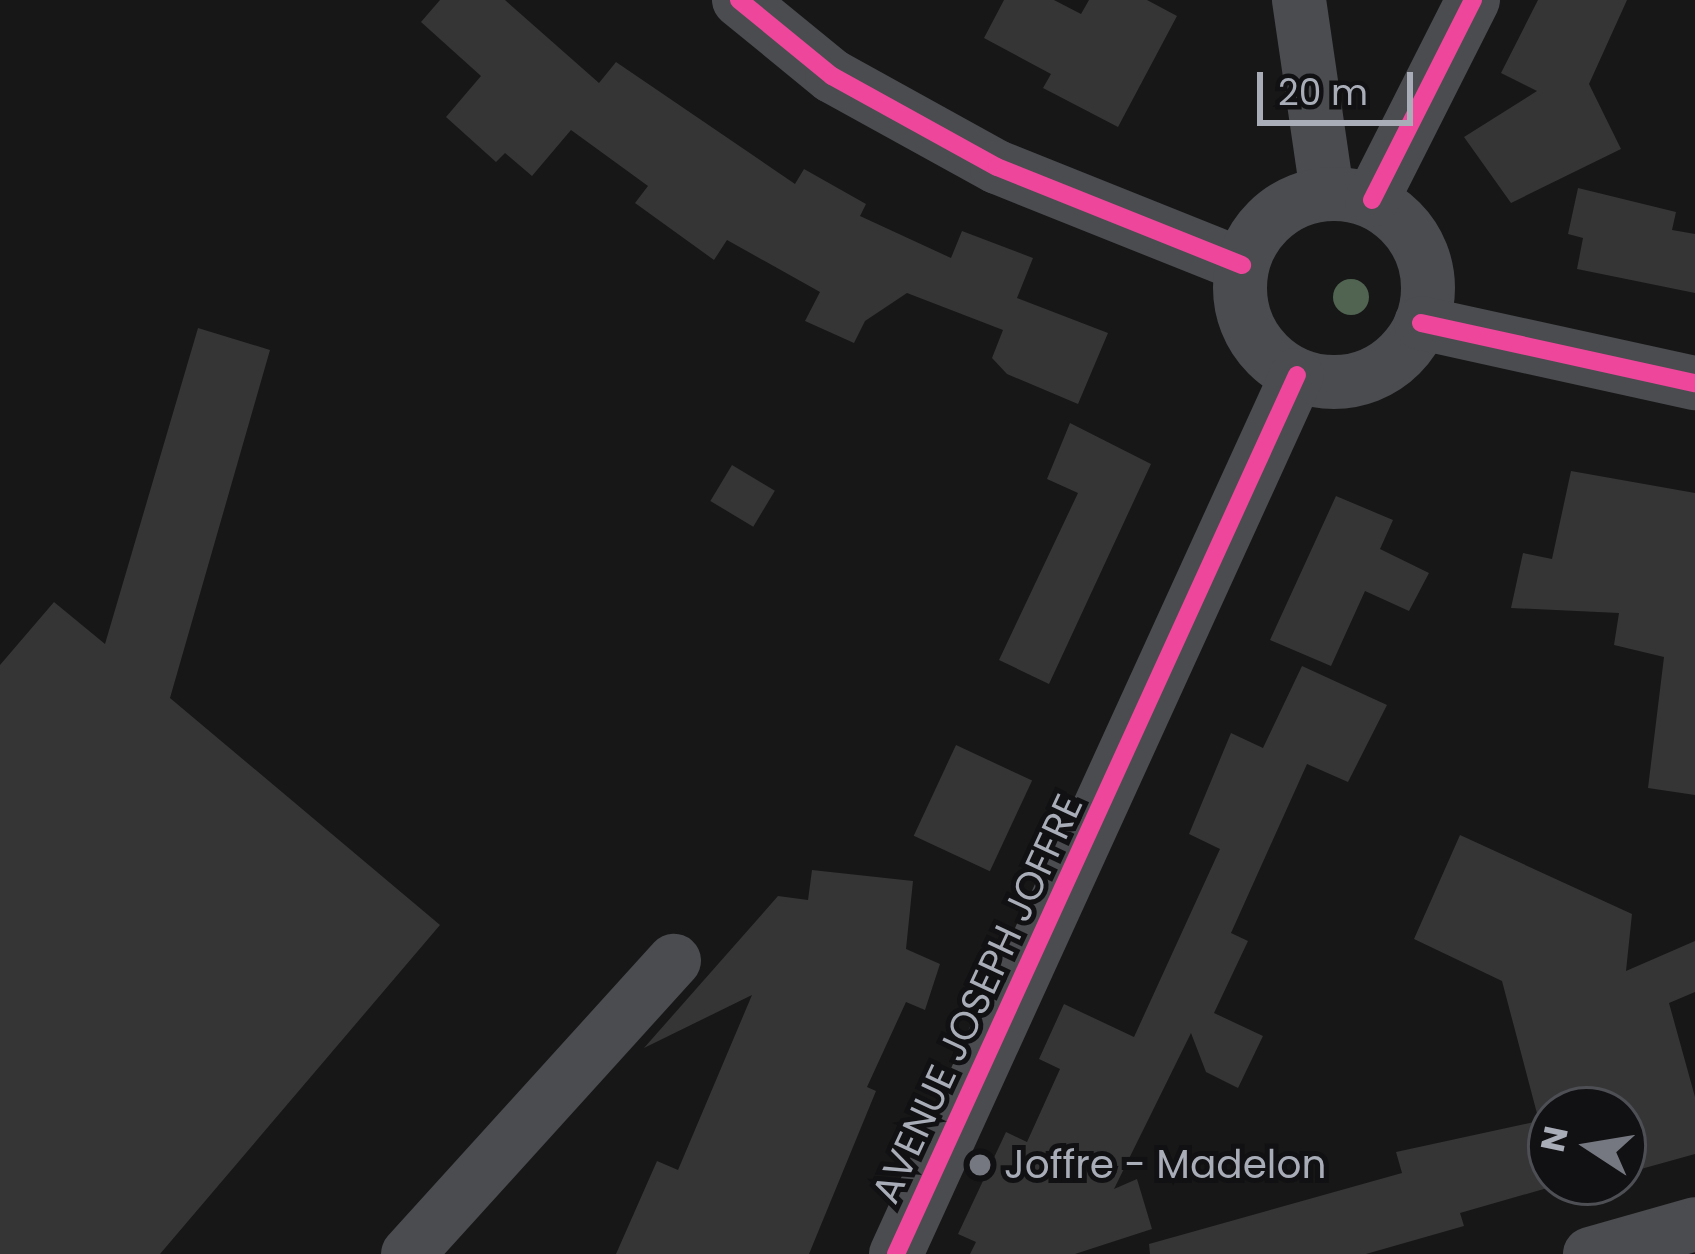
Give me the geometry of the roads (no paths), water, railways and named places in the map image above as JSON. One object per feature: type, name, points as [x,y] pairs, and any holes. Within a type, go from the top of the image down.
[{"type":"street","points":[[739,0],[832,76],[997,167],[1242,265]]},
{"type":"street","points":[[1299,0],[1349,197],[1425,262],[1421,323],[1364,377],[1297,375],[1253,338],[1242,265],[1268,219],[1349,197],[1473,0]]},
{"type":"street","points":[[1421,323],[1695,383]]},
{"type":"street","name":"AVENUE JOSEPH JOFFRE","points":[[896,1254],[1297,375]]},
{"type":"street","points":[[408,1254],[674,961]]},
{"type":"street","points":[[1590,1254],[1695,1224]]},
{"type":"place","name":"Joffre - Madelon","points":[[980,1165]]}]
